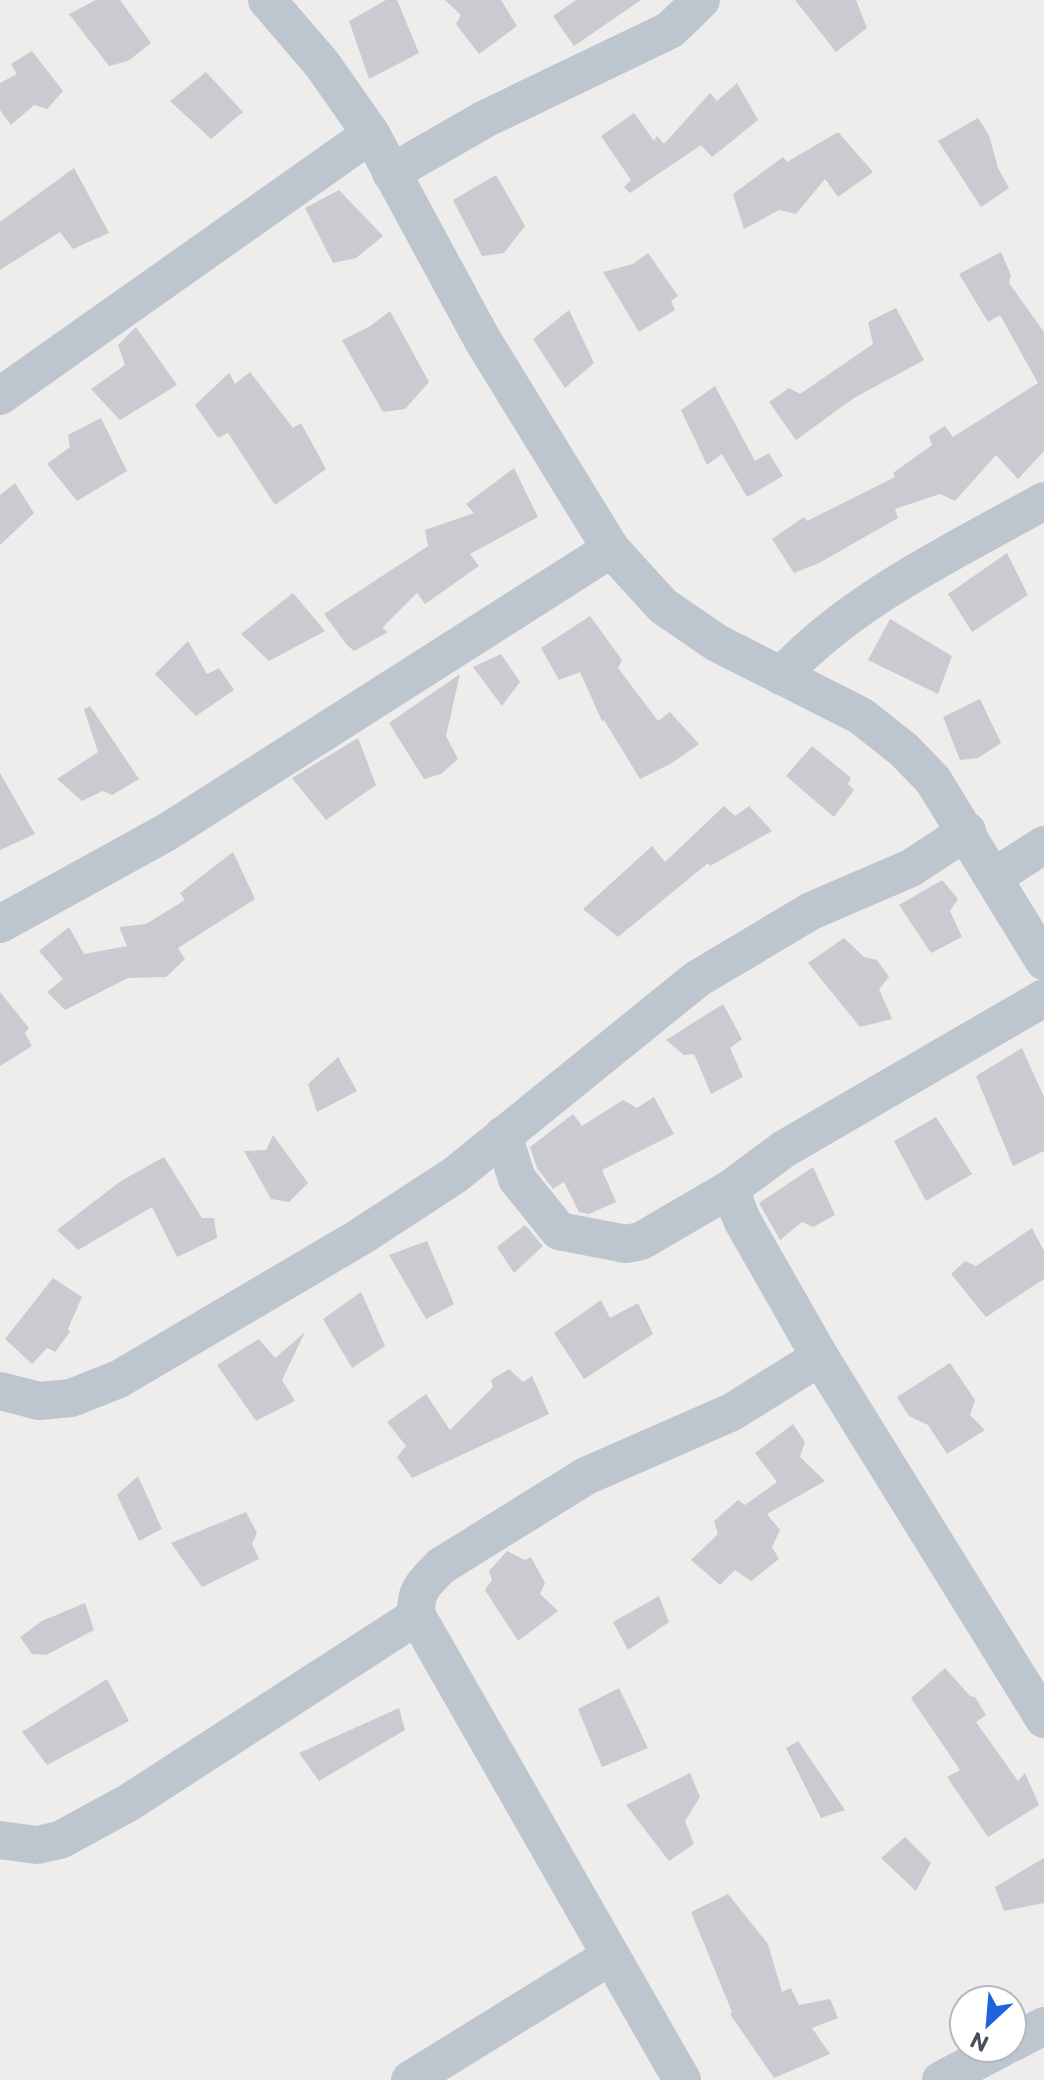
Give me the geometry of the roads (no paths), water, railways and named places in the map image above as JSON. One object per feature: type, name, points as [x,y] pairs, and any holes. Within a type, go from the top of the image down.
[{"type":"street","points":[[267,0],[322,64],[371,134],[482,339],[611,549],[663,606],[717,643],[861,716],[904,750],[933,780],[967,831],[1044,961]]},
{"type":"street","points":[[391,173],[485,119],[670,30],[701,0]]},
{"type":"street","points":[[0,396],[371,134]]},
{"type":"street","points":[[781,676],[810,645],[847,616],[1044,501]]},
{"type":"street","points":[[0,924],[167,832],[611,549]]},
{"type":"street","points":[[0,1391],[39,1401],[71,1398],[119,1379],[360,1237],[455,1175],[697,979],[811,911],[911,868],[967,831]]},
{"type":"street","points":[[994,877],[1044,845]]},
{"type":"street","points":[[503,1135],[517,1179],[559,1231],[571,1236],[626,1244],[641,1241],[730,1189],[784,1149],[1044,998]]},
{"type":"street","points":[[730,1189],[742,1220],[820,1357],[1044,1719]]},
{"type":"street","points":[[682,2080],[417,1616],[414,1600],[422,1585],[441,1566],[586,1476],[732,1412],[820,1357]]},
{"type":"street","points":[[0,1840],[37,1845],[60,1840],[128,1803],[417,1616]]},
{"type":"street","points":[[410,2080],[609,1957]]},
{"type":"street","points":[[941,2080],[972,2064]]}]
